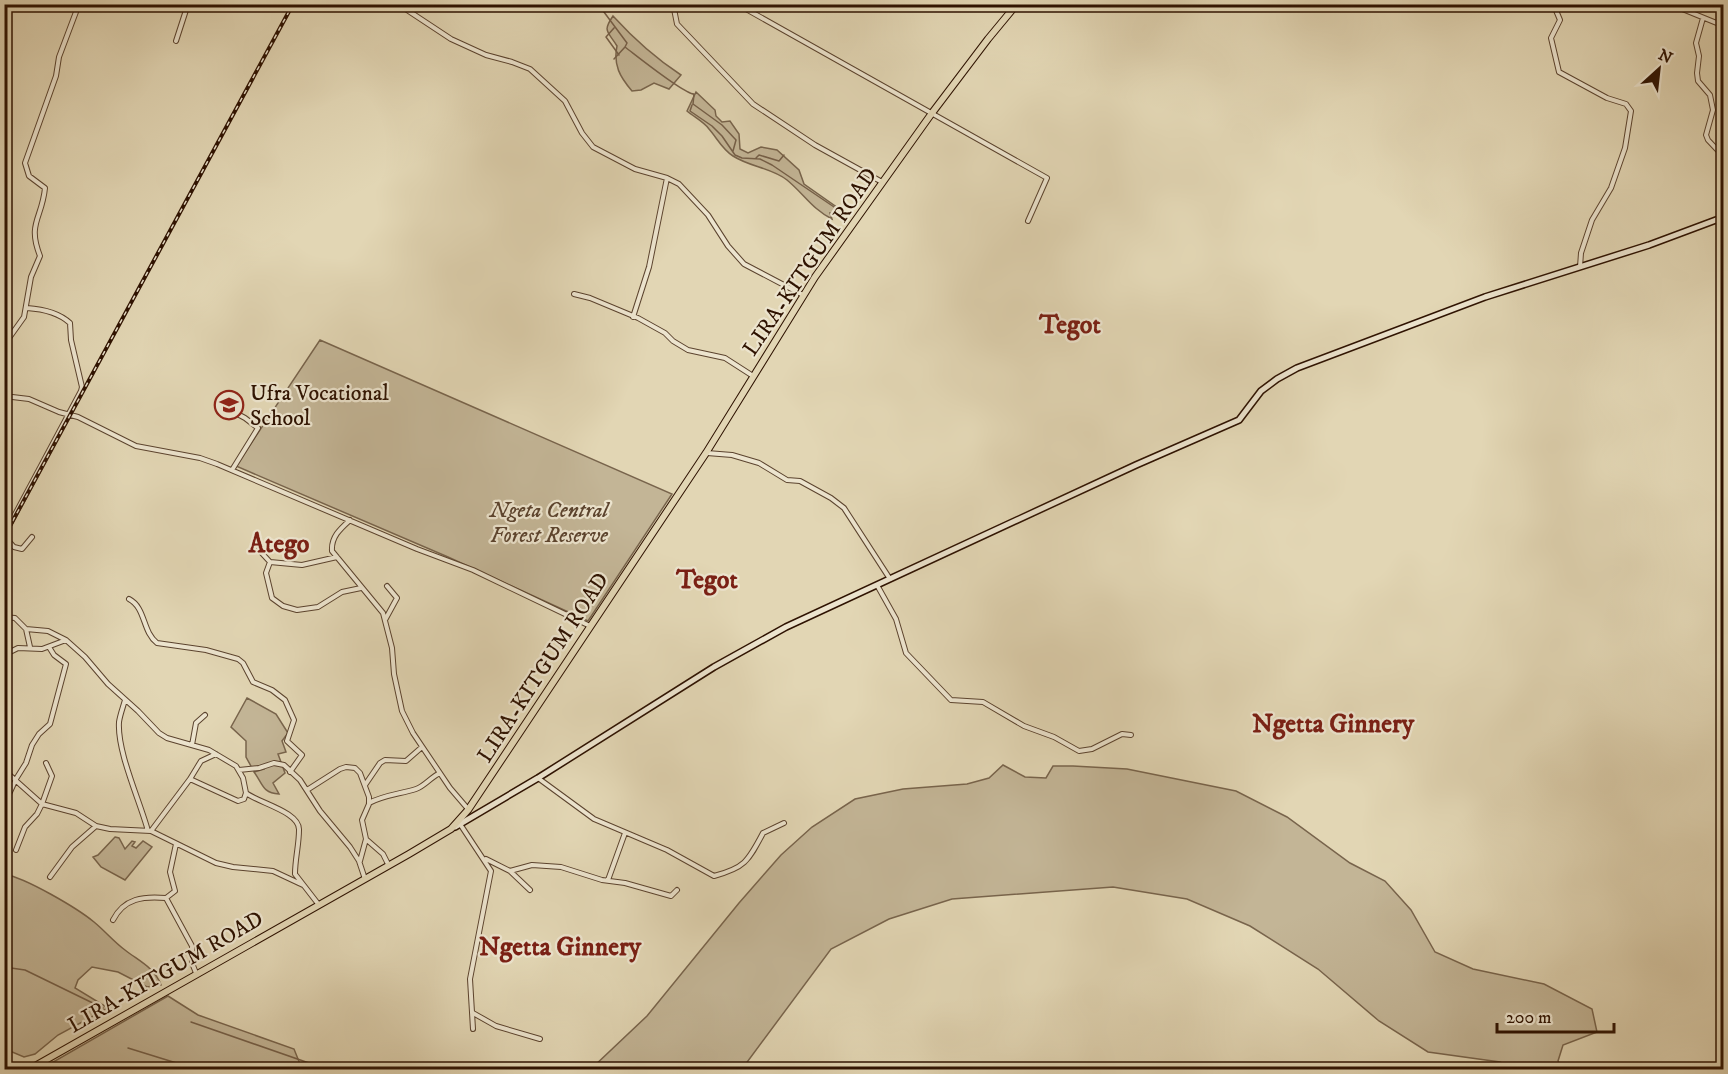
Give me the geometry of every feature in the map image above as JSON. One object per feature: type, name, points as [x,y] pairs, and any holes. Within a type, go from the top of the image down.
[{"type":"main road","name":"LIRA-KITGUM ROAD","points":[[28,1070],[196,973],[320,906],[451,829],[468,810],[706,453],[803,295],[932,112],[1017,4]]},
{"type":"main road","points":[[451,829],[538,778],[714,667],[804,618],[1225,427],[1243,416],[1261,391],[1298,368],[1485,297],[1649,245],[1724,217]]},
{"type":"street","points":[[4,345],[21,323],[27,308],[31,277],[40,256],[35,246],[34,233],[45,188],[29,176],[25,163],[56,76],[59,57],[79,4]]},
{"type":"street","points":[[176,41],[188,4]]},
{"type":"street","points":[[210,4],[226,8],[236,4]]},
{"type":"street","points":[[398,4],[452,39],[486,55],[530,69],[565,101],[582,133],[593,147],[636,169],[667,178],[682,187],[708,215],[728,246],[744,264],[803,295]]},
{"type":"street","points":[[673,4],[677,24],[753,104],[815,145],[882,182]]},
{"type":"street","points":[[737,4],[833,60],[932,112],[1047,178],[1028,221]]},
{"type":"street","points":[[1550,4],[1560,20],[1551,38],[1559,72],[1607,98],[1626,104],[1631,111],[1625,148],[1611,188],[1588,230],[1581,253],[1580,267]]},
{"type":"street","points":[[1670,4],[1724,26]]},
{"type":"street","points":[[1703,18],[1696,43],[1699,56],[1698,81],[1710,95],[1713,110],[1706,135],[1724,158]]},
{"type":"street","points":[[633,316],[649,267],[667,178]]},
{"type":"street","points":[[574,294],[590,298],[633,316],[665,333],[688,350],[724,358],[754,377]]},
{"type":"street","points":[[27,308],[55,313],[63,316],[70,323],[71,340],[82,387],[4,536],[14,547],[22,549],[32,537]]},
{"type":"street","points":[[4,396],[29,399],[85,420],[136,446],[200,458],[232,470],[417,549],[473,570],[591,626]]},
{"type":"street","points":[[228,410],[245,418],[258,428],[232,470]]},
{"type":"street","points":[[706,453],[740,457],[759,463],[787,480],[800,481],[831,498],[844,508],[890,579]]},
{"type":"street","points":[[350,520],[337,533],[333,540],[332,551],[383,613],[392,648],[394,674],[402,711],[413,734],[468,810]]},
{"type":"street","points":[[259,550],[270,562],[302,565],[337,557]]},
{"type":"street","points":[[270,562],[266,573],[272,598],[290,610],[318,607],[342,592],[362,588]]},
{"type":"street","points":[[877,585],[896,619],[906,653],[951,700],[982,702],[1024,726],[1054,737],[1079,751],[1092,749],[1122,734],[1131,735]]},
{"type":"street","points":[[385,621],[397,598],[387,586]]},
{"type":"street","points":[[129,599],[140,609],[145,625],[157,643],[206,650],[238,659],[243,663],[253,682],[272,690],[285,700],[294,720],[287,741],[302,755],[290,772]]},
{"type":"street","points":[[4,617],[15,618],[26,628],[48,631],[66,640],[159,733],[167,738],[216,754],[239,770],[246,793],[244,799],[238,801],[190,779]]},
{"type":"street","points":[[26,628],[30,647]]},
{"type":"street","points":[[4,655],[18,648],[42,649],[66,640]]},
{"type":"street","points":[[4,805],[36,740],[53,717],[55,700],[66,664],[54,656],[49,647]]},
{"type":"street","points":[[125,700],[119,721],[120,738],[134,788],[150,831]]},
{"type":"street","points":[[192,745],[196,723],[205,715]]},
{"type":"street","points":[[364,785],[380,763],[385,760],[406,761],[422,747]]},
{"type":"street","points":[[150,831],[201,761],[216,754]]},
{"type":"street","points":[[239,770],[259,768],[278,762],[284,765],[300,780],[320,811],[360,861],[365,880]]},
{"type":"street","points":[[16,850],[21,834],[42,804],[52,776],[46,763]]},
{"type":"street","points":[[307,790],[346,766],[355,768],[369,798],[369,804],[362,820],[366,839],[360,861]]},
{"type":"street","points":[[4,770],[42,804],[75,813],[96,826],[150,831],[216,862],[233,867],[273,871],[303,886]]},
{"type":"street","points":[[369,804],[382,797],[419,788],[440,773]]},
{"type":"street","points":[[538,778],[594,819],[668,850],[714,876],[725,871],[734,871],[753,854],[763,833],[784,824]]},
{"type":"street","points":[[246,793],[282,811],[298,823],[299,843],[295,871],[303,886],[320,906]]},
{"type":"street","points":[[460,824],[490,867],[491,875],[470,979],[473,1029]]},
{"type":"street","points":[[50,877],[72,847],[96,826]]},
{"type":"street","points":[[608,880],[625,833]]},
{"type":"street","points":[[366,839],[383,854],[388,864]]},
{"type":"street","points":[[113,920],[120,908],[127,903],[150,896],[166,898],[175,891],[170,872],[176,844]]},
{"type":"street","points":[[483,857],[510,871],[530,890]]},
{"type":"street","points":[[510,871],[532,865],[561,867],[670,896],[677,890]]},
{"type":"street","points":[[166,898],[192,946],[192,963],[196,973]]},
{"type":"street","points":[[472,1012],[496,1026],[540,1039]]},
{"type":"green space","points":[[613,16],[645,48],[681,75],[669,89],[654,83],[641,90],[632,91],[628,86],[617,65],[617,46],[607,31]]},
{"type":"green space","points":[[696,92],[715,110],[716,116],[722,122],[730,121],[739,134],[740,149],[748,153],[761,147],[777,150],[799,170],[804,184],[838,208],[836,213],[830,213],[832,219],[819,211],[781,176],[740,160],[726,150],[707,126],[687,111]]},
{"type":"green space","name":"Ngeta Central Forest Reserve","points":[[320,340],[672,494],[588,621],[448,557],[236,466]]},
{"type":"green space","points":[[247,698],[276,714],[288,733],[282,741],[286,752],[278,754],[285,773],[273,783],[279,794],[269,792],[264,787],[254,772],[264,769],[262,766],[252,768],[246,757],[246,741],[231,727]]},
{"type":"green space","points":[[1003,765],[1025,777],[1046,778],[1053,766],[1127,769],[1236,791],[1287,817],[1350,863],[1385,881],[1411,910],[1435,952],[1473,969],[1544,984],[1592,1009],[1597,1032],[1563,1045],[1558,1061],[1563,1069],[1515,1069],[1500,1062],[1428,1052],[1379,1021],[1318,969],[1250,926],[1187,899],[1113,887],[952,899],[889,919],[831,949],[742,1069],[591,1069],[647,1016],[739,903],[781,855],[812,827],[855,799],[903,789],[967,784],[989,778]]},
{"type":"green space","points":[[115,837],[119,838],[125,849],[132,841],[135,842],[132,846],[136,848],[143,841],[152,847],[125,880],[101,867],[93,857],[98,855]]},
{"type":"green space","points":[[4,874],[38,887],[86,916],[121,947],[151,969],[161,985],[147,987],[118,972],[92,967],[78,980],[75,988],[108,1008],[58,1035],[35,1054],[24,1057],[5,1049]]},
{"type":"green space","points":[[168,996],[198,1015],[294,1049],[302,1069],[41,1069]]},
{"type":"waterway","points":[[598,4],[627,43],[625,47],[671,82],[694,94],[693,104],[722,125],[736,140],[733,151]]},
{"type":"waterway","points":[[614,28],[606,37],[619,55]]},
{"type":"waterway","points":[[614,59],[625,47]]},
{"type":"waterway","points":[[692,105],[690,111],[712,126],[735,155],[742,158],[760,159],[772,165],[837,209]]},
{"type":"waterway","points":[[756,158],[759,155],[779,161],[784,155]]},
{"type":"waterway","points":[[4,967],[25,970],[103,1008]]},
{"type":"waterway","points":[[191,1022],[329,1070]]},
{"type":"waterway","points":[[128,1048],[199,1070]]},
{"type":"waterway","points":[[267,1066],[275,1070]]},
{"type":"railway","points":[[4,537],[293,4]]},
{"type":"place","name":"Ufra Vocational School","points":[[229,405]]},
{"type":"district","name":"Tegot","points":[[1070,324]]},
{"type":"district","name":"Atego","points":[[279,543]]},
{"type":"district","name":"Tegot","points":[[707,579]]},
{"type":"district","name":"Ngetta Ginnery","points":[[1333,723]]},
{"type":"district","name":"Ngetta Ginnery","points":[[560,946]]}]
